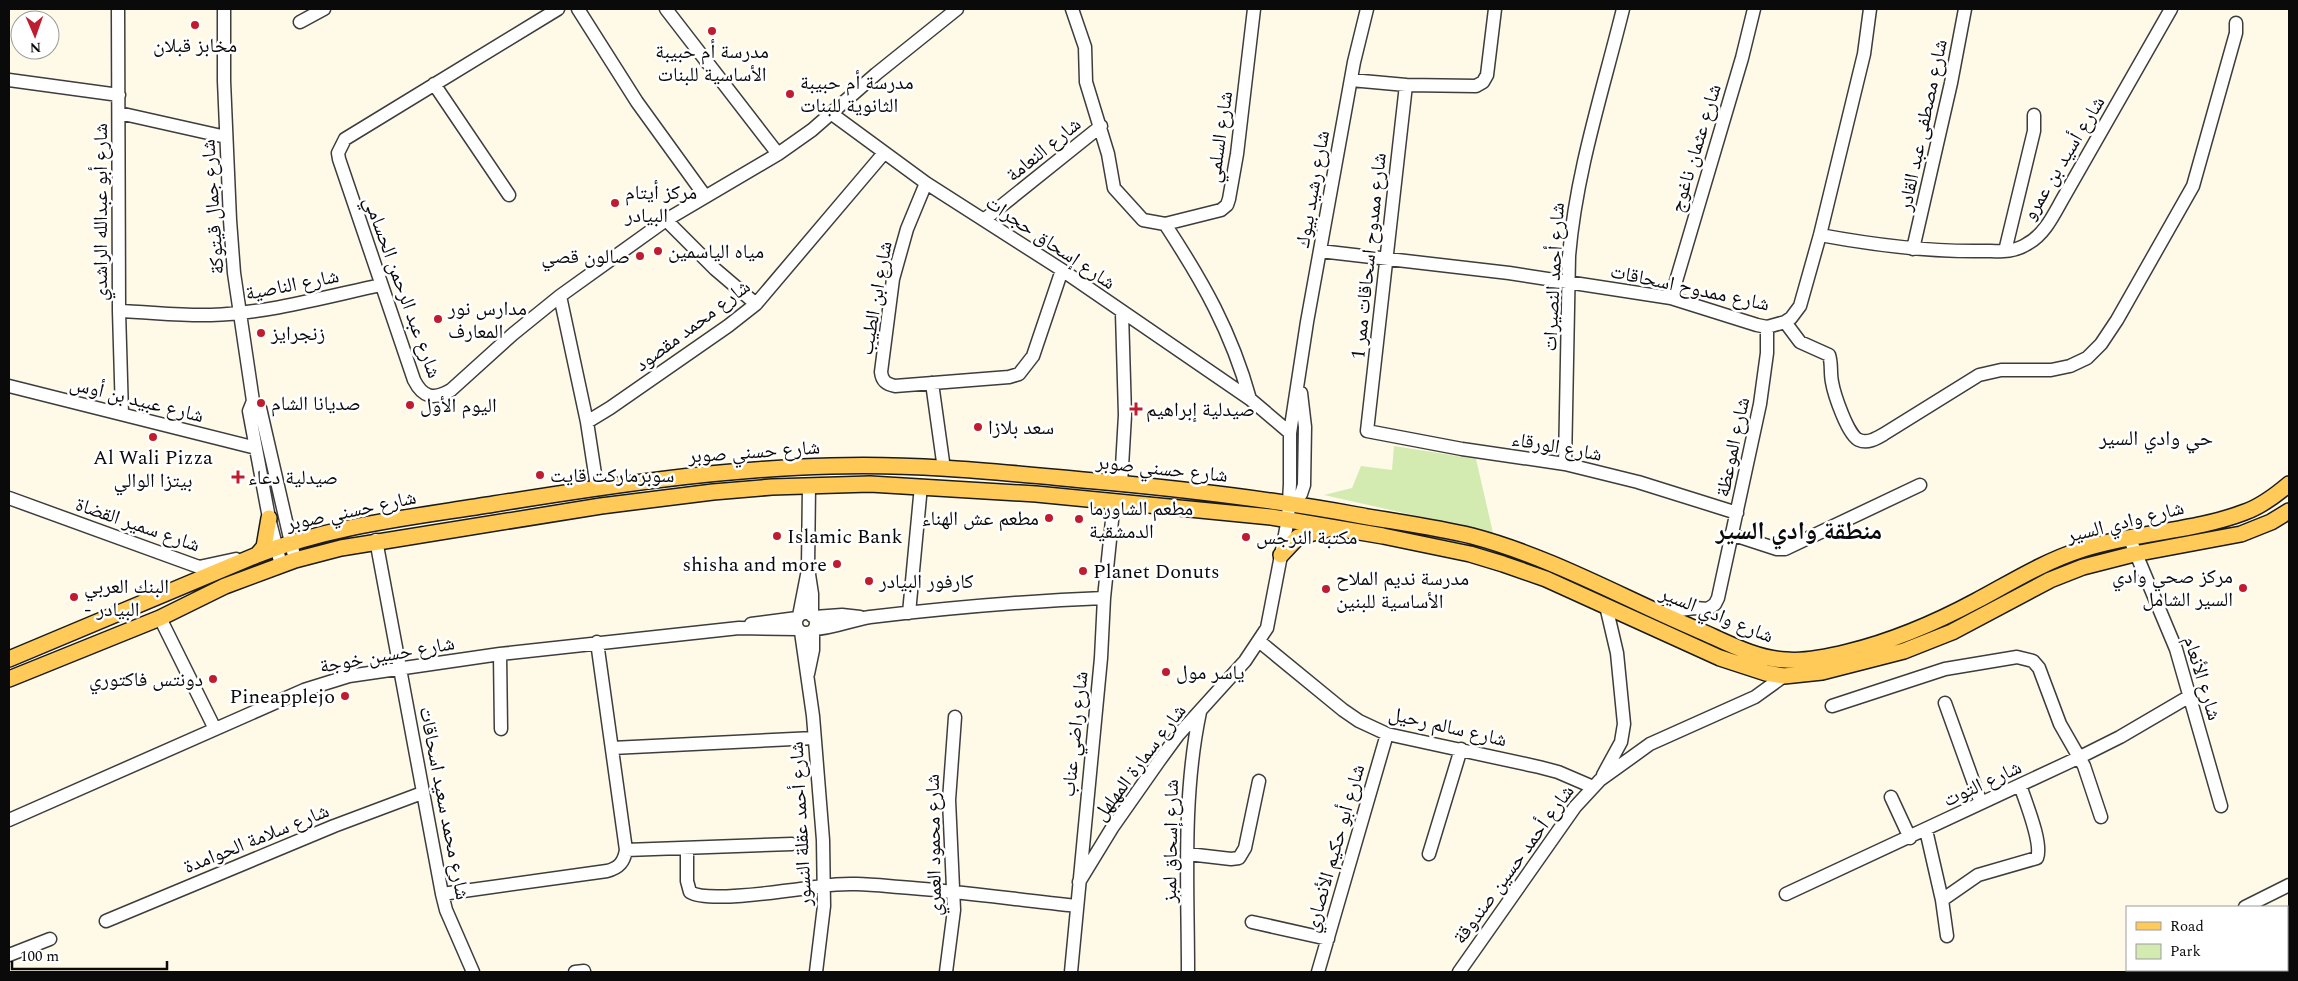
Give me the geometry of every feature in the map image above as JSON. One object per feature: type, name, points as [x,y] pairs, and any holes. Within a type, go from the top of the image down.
[{"type":"main road","name":"شارع حسني صوبر","points":[[9,659],[257,555],[283,545],[334,531],[406,517],[598,487],[710,473],[830,466],[944,469],[1202,491],[1290,503]]},
{"type":"main road","points":[[994,473],[994,491]]},
{"type":"main road","name":"شارع وادي السير","points":[[1288,519],[1470,554],[1546,579],[1720,658],[1766,674],[1907,634],[1971,604],[2046,564],[2087,548],[2247,512],[2270,499],[2289,484]]},
{"type":"main road","name":"شارع حسني صوبر","points":[[9,679],[160,618],[225,586],[288,563],[376,540],[665,497],[809,485],[921,486],[1114,500],[1288,519]]},
{"type":"main road","name":"شارع وادي السير","points":[[1290,503],[1430,526],[1495,542],[1568,569],[1658,613],[1743,650],[1769,658],[1785,668],[1822,672],[1904,651],[1952,632],[2050,580],[2083,567],[2134,554],[2241,534],[2271,522],[2289,511]]},
{"type":"main road","points":[[257,555],[264,547],[269,518]]},
{"type":"main road","points":[[1281,555],[1298,537],[1315,531],[1336,528]]},
{"type":"street","name":"شارع أبو عبدالله الراشدي","points":[[118,9],[119,312],[122,414]]},
{"type":"street","name":"شارع جمال قيتوكة","points":[[224,9],[226,137],[230,228],[253,401],[249,410],[269,518],[283,545]]},
{"type":"street","points":[[300,22],[324,9]]},
{"type":"street","name":"شارع عبد الرحمن الحسامي","points":[[558,9],[345,139],[338,153],[414,380],[418,388],[428,397],[435,397],[451,390],[513,334],[560,296],[666,220],[778,154],[832,114],[876,74],[958,9]]},
{"type":"street","points":[[578,9],[637,102],[705,196]]},
{"type":"street","points":[[666,9],[778,154]]},
{"type":"street","points":[[1072,9],[1085,47],[1086,82],[1101,126],[1114,188],[1142,220],[1165,224],[1204,286],[1220,317],[1235,349],[1250,398]]},
{"type":"street","name":"شارع السلمي","points":[[1165,224],[1220,210],[1227,205],[1237,154],[1254,9]]},
{"type":"street","name":"شارع رشيد بيوك","points":[[1290,503],[1290,433],[1351,80],[1367,9]]},
{"type":"street","points":[[1351,80],[1406,85],[1476,86],[1483,82],[1489,66],[1495,9]]},
{"type":"street","name":"شارع أحمد النصيرات","points":[[1565,464],[1569,281],[1576,197],[1624,9]]},
{"type":"street","name":"شارع عثمان ناغوج","points":[[1671,298],[1742,58],[1754,9]]},
{"type":"street","name":"شارع ممدوح اسحاقات","points":[[1320,251],[1569,281],[1671,298],[1767,327],[1784,322],[1792,318],[1800,306],[1820,236],[1864,54],[1870,9]]},
{"type":"street","name":"شارع مصطفى عبد القادر","points":[[1913,249],[1949,93],[1966,9]]},
{"type":"street","name":"شارع أسيد بن عمرو","points":[[1820,236],[1913,249],[2005,251],[2017,249],[2030,243],[2049,222],[2171,9]]},
{"type":"street","points":[[1784,322],[1800,342],[1829,355],[1834,392],[1850,431],[1855,438],[1861,441],[1872,440],[1884,434],[1968,381],[1985,373],[2014,369],[2062,368],[2087,358],[2101,344],[2117,320],[2193,186],[2236,33],[2236,23]]},
{"type":"street","points":[[9,80],[119,95]]},
{"type":"street","points":[[434,84],[509,195]]},
{"type":"street","name":"شارع ممدوح اسحاقات ممر 1","points":[[1368,431],[1406,85]]},
{"type":"street","points":[[119,113],[226,137]]},
{"type":"street","name":"شارع إسحاق حجرات","points":[[832,114],[926,183],[1062,270],[1122,313],[1250,398],[1290,433]]},
{"type":"street","points":[[2005,251],[2034,132],[2034,115]]},
{"type":"street","name":"شارع النعامة","points":[[985,220],[1101,126]]},
{"type":"street","name":"شارع محمد مقصود","points":[[587,422],[728,326],[756,304],[884,153]]},
{"type":"street","name":"شارع ابن الطيب","points":[[926,183],[907,229],[894,278],[882,372],[884,381],[895,386],[1008,378],[1019,374],[1033,356],[1062,270]]},
{"type":"street","points":[[666,220],[714,269],[756,304]]},
{"type":"street","name":"شارع الناصية","points":[[119,312],[190,315],[240,313],[303,302],[381,284]]},
{"type":"street","points":[[560,296],[587,422],[598,487]]},
{"type":"street","points":[[1121,484],[1124,416],[1122,313]]},
{"type":"street","name":"شارع الموعظة","points":[[1658,613],[1695,608],[1708,609],[1715,604],[1737,513],[1763,385],[1767,353],[1767,327]]},
{"type":"street","name":"شارع رشيد بيوك","points":[[1290,503],[1301,494],[1304,485],[1305,428],[1299,378]]},
{"type":"street","points":[[932,383],[944,469]]},
{"type":"street","name":"شارع عبيد بن أوس","points":[[9,386],[256,448]]},
{"type":"street","name":"شارع جمال قيتوكة","points":[[253,401],[260,408],[283,545],[288,563]]},
{"type":"street","name":"شارع الورقاء","points":[[1368,431],[1438,445],[1565,464],[1638,482],[1737,513]]},
{"type":"street","name":"شارع أحمد عقلة النسور","points":[[809,485],[806,623],[812,650],[808,674],[824,885],[824,906],[816,972]]},
{"type":"street","points":[[1731,534],[1777,549],[1785,549],[1920,485]]},
{"type":"street","points":[[909,613],[921,486]]},
{"type":"street","name":"شارع سمير القضاة","points":[[9,498],[199,567],[257,555]]},
{"type":"street","name":"شارع راضي عناب","points":[[1071,972],[1114,500]]},
{"type":"street","name":"شارع سمارة المهلهل","points":[[1079,882],[1112,828],[1178,735],[1260,642],[1269,621],[1290,503]]},
{"type":"street","name":"شارع الأنعام","points":[[2129,538],[2134,554],[2168,627],[2190,696],[2221,806]]},
{"type":"street","name":"شارع محمد سعيد اسحاقات","points":[[376,540],[442,894],[446,910],[473,972]]},
{"type":"street","name":"شارع حسين خوجة","points":[[9,820],[304,690],[335,679],[401,667],[597,642],[806,623],[841,625],[868,618],[1025,601],[1104,598]]},
{"type":"street","name":"شارع أحمد حسين صندوقة","points":[[1459,972],[1575,807],[1596,783],[1621,742],[1624,724],[1617,653],[1606,606]]},
{"type":"street","points":[[160,618],[215,729]]},
{"type":"street","points":[[442,894],[607,871],[622,862],[626,850],[597,642]]},
{"type":"street","name":"شارع سالم رحيل","points":[[1260,642],[1343,710],[1359,721],[1387,734],[1461,749],[1596,783]]},
{"type":"street","points":[[500,654],[501,729]]},
{"type":"street","points":[[1832,706],[1945,669],[2017,657],[2028,658],[2039,668],[2060,724],[2080,758],[2089,778],[2101,818]]},
{"type":"street","name":"شارع أحمد حسين صندوقة","points":[[1596,783],[1650,744],[1755,697],[1785,668]]},
{"type":"street","name":"شارع التوت","points":[[1786,894],[2080,758],[2120,738],[2190,696]]},
{"type":"street","points":[[1945,703],[1981,803]]},
{"type":"street","name":"شارع إسحاق لمبز","points":[[1188,972],[1188,854],[1191,763],[1200,712]]},
{"type":"street","name":"شارع محمود العمري","points":[[946,972],[954,892],[949,800],[955,717]]},
{"type":"street","name":"شارع أبو حكيم الأنصاري","points":[[1318,972],[1387,734]]},
{"type":"street","points":[[612,748],[814,738]]},
{"type":"street","points":[[1428,854],[1461,749]]},
{"type":"street","points":[[1188,854],[1231,859],[1239,858],[1245,848],[1258,781]]},
{"type":"street","points":[[1942,900],[1978,875],[2037,858],[2036,838],[2020,785]]},
{"type":"street","name":"شارع سلامة الحوامدة","points":[[106,921],[325,830],[422,793]]},
{"type":"street","points":[[1891,797],[1910,838]]},
{"type":"street","points":[[1926,830],[1942,900],[1947,936]]},
{"type":"street","points":[[626,850],[792,844]]},
{"type":"street","points":[[686,849],[688,890],[692,894],[701,896],[738,895],[824,885],[856,884],[954,892],[1077,906]]},
{"type":"street","points":[[2247,906],[2289,884]]},
{"type":"street","points":[[1252,922],[1328,939]]},
{"type":"street","points":[[9,955],[50,939]]},
{"type":"green space","points":[[1394,446],[1476,459],[1493,533],[1324,495],[1352,488],[1361,466],[1392,470]]},
{"type":"place","name":"مخابز قبلان","points":[[195,25]]},
{"type":"place","name":"مدرسة أم حبيبة الأساسية للبنات","points":[[712,31]]},
{"type":"place","name":"مدرسة أم حبيبة الثانوية للبنات","points":[[790,94]]},
{"type":"place","name":"مركز أيتام البيادر","points":[[615,203]]},
{"type":"place","name":"مياه الياسمين","points":[[658,251]]},
{"type":"place","name":"صالون قصي","points":[[640,256]]},
{"type":"place","name":"مدارس نور المعارف","points":[[438,319]]},
{"type":"place","name":"زنجرايز","points":[[261,333]]},
{"type":"place","name":"صديانا الشام","points":[[261,403]]},
{"type":"place","name":"اليوم الأول","points":[[410,405]]},
{"type":"place","name":"صيدلية إبراهيم","points":[[1136,409]]},
{"type":"place","name":"سعد بلازا","points":[[978,427]]},
{"type":"place","name":"Al Wali Pizza بيتزا الوالي","points":[[153,437]]},
{"type":"place","name":"سوبرماركت قايت","points":[[540,475]]},
{"type":"place","name":"صيدلية دعاء","points":[[238,477]]},
{"type":"place","name":"مطعم عش الهناء","points":[[1049,518]]},
{"type":"place","name":"مطعم الشاورما الدمشقية","points":[[1079,519]]},
{"type":"place","name":"Islamic Bank","points":[[777,536]]},
{"type":"place","name":"مكتبة النرجس","points":[[1246,537]]},
{"type":"place","name":"shisha and more","points":[[837,564]]},
{"type":"place","name":"Planet Donuts","points":[[1083,571]]},
{"type":"place","name":"كارفور البيادر","points":[[869,581]]},
{"type":"place","name":"مركز صحي وادي السير الشامل","points":[[2243,588]]},
{"type":"place","name":"مدرسة نديم الملاح الأساسية للبنين","points":[[1326,589]]},
{"type":"place","name":"البنك العربي - البيادر","points":[[74,597]]},
{"type":"place","name":"ياسر مول","points":[[1166,672]]},
{"type":"place","name":"دونتس فاكتوري","points":[[213,679]]},
{"type":"place","name":"Pineapplejo","points":[[345,696]]},
{"type":"district","name":"حي وادي السير","points":[[2156,438]]},
{"type":"district","name":"منطقة وادي السير","points":[[1799,530]]}]
